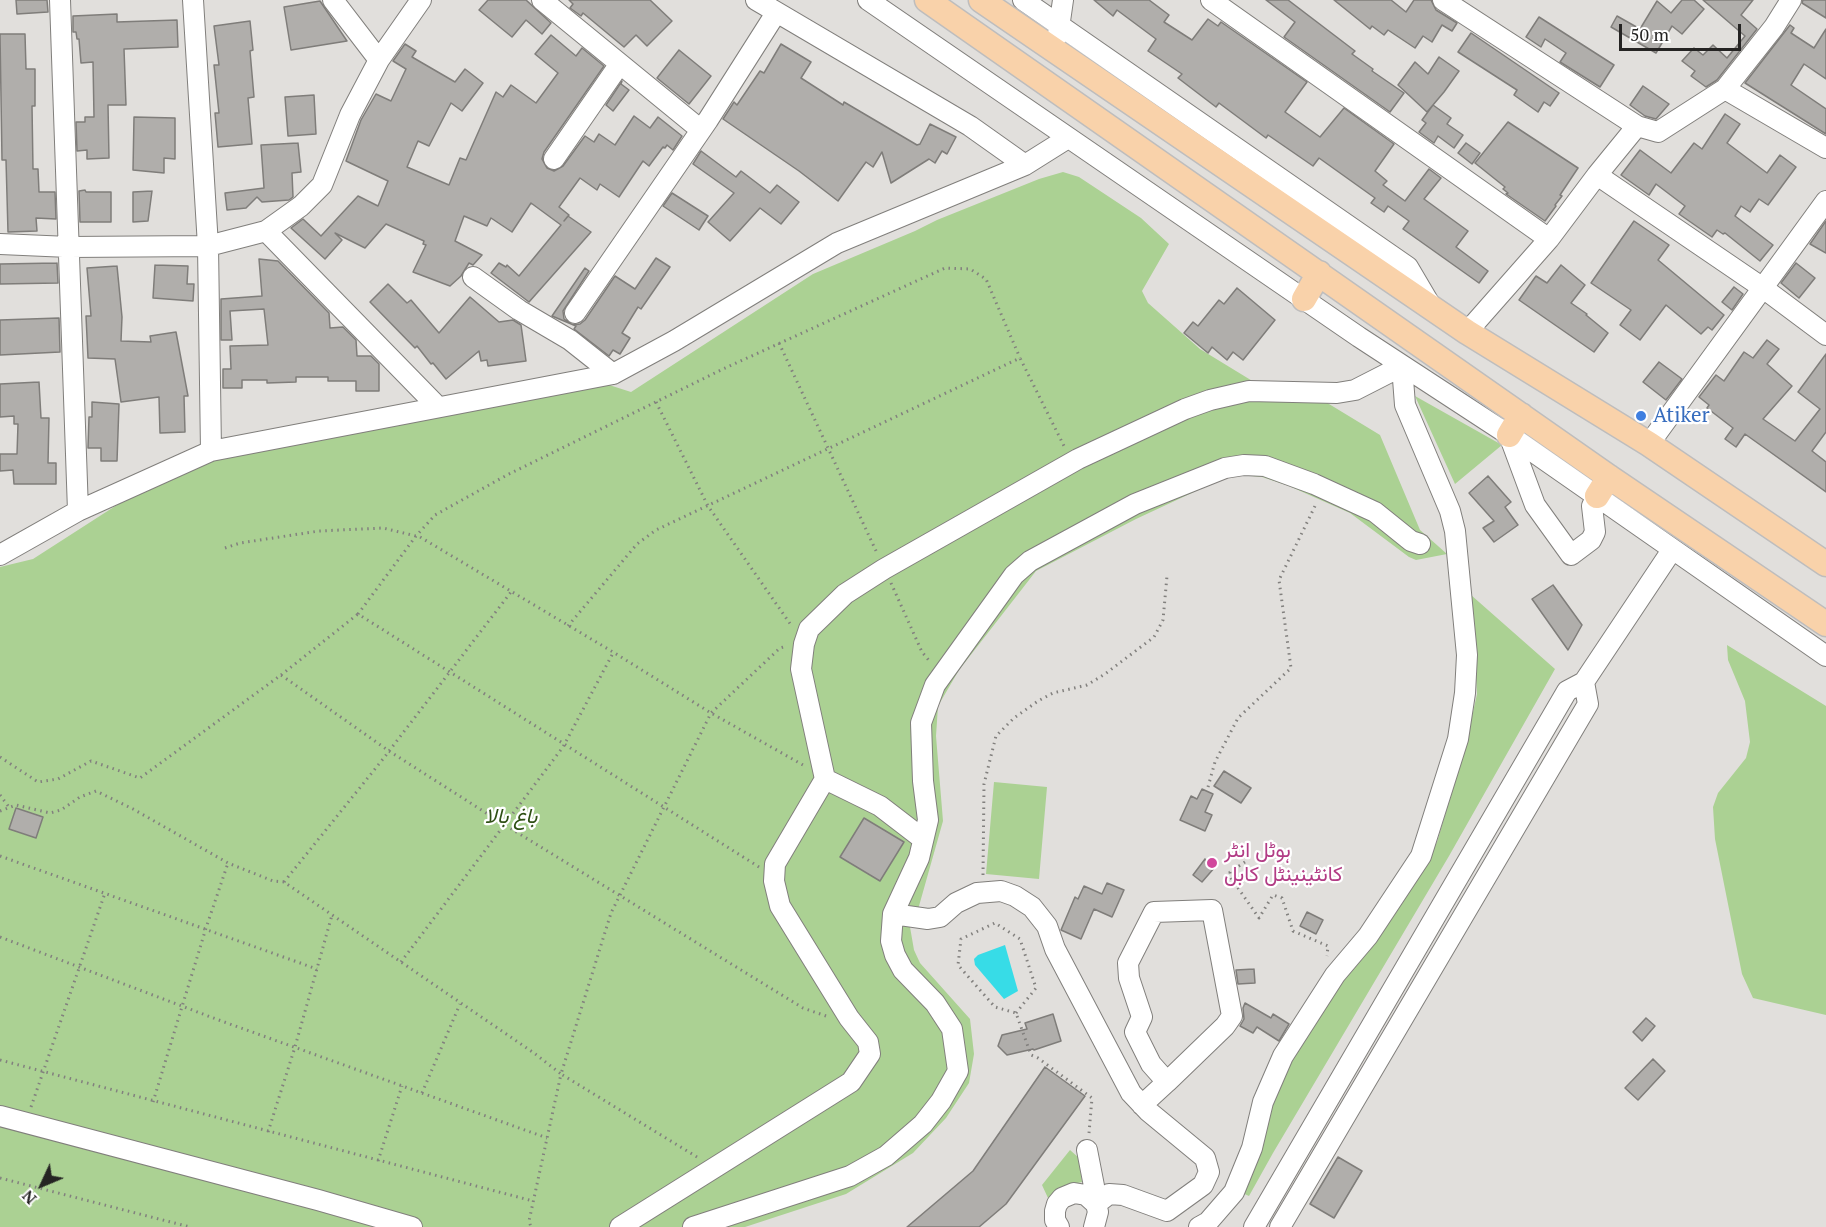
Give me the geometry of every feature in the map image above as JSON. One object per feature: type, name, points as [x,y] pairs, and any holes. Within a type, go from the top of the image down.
[{"type":"main road","points":[[927,0],[1319,273],[1515,425],[1603,487],[1826,624]]},
{"type":"main road","points":[[981,0],[1467,332],[1649,444],[1826,564]]},
{"type":"main road","points":[[1304,299],[1319,273]]},
{"type":"street","points":[[60,0],[78,511]]},
{"type":"street","points":[[193,0],[208,246],[211,452]]},
{"type":"street","points":[[333,0],[379,60]]},
{"type":"street","points":[[0,244],[69,247],[208,246],[266,231],[301,206],[322,185],[350,115],[379,60],[421,0]]},
{"type":"street","points":[[542,0],[701,130]]},
{"type":"street","points":[[756,0],[970,126],[1025,165]]},
{"type":"street","points":[[868,0],[1402,366],[1515,425],[1534,505],[1571,555],[1591,540],[1595,532],[1592,507],[1603,487],[1672,550],[1826,656]]},
{"type":"street","points":[[1023,0],[1408,267],[1433,308]]},
{"type":"street","points":[[1055,50],[1063,0]]},
{"type":"street","points":[[1211,0],[1549,239]]},
{"type":"street","points":[[1443,0],[1637,126],[1658,132],[1725,89],[1774,27],[1791,0]]},
{"type":"street","points":[[575,313],[701,130],[776,13]]},
{"type":"street","points":[[554,159],[619,65]]},
{"type":"street","points":[[1725,89],[1826,148]]},
{"type":"street","points":[[1467,332],[1549,239],[1637,126]]},
{"type":"street","points":[[0,555],[78,511],[211,452],[613,374],[674,341],[837,243],[1025,165],[1068,138]]},
{"type":"street","points":[[1597,175],[1763,288],[1826,335]]},
{"type":"street","points":[[1649,444],[1826,201]]},
{"type":"street","points":[[266,231],[438,407]]},
{"type":"street","points":[[473,277],[519,310],[570,340],[613,374]]},
{"type":"street","points":[[620,1227],[851,1082],[870,1054],[868,1042],[849,1018],[780,906],[774,881],[775,864],[825,779],[801,669],[804,644],[809,629],[845,594],[884,569],[1072,462],[1185,409],[1210,400],[1249,391],[1337,393],[1355,390],[1402,366]]},
{"type":"street","points":[[1198,1227],[1208,1222],[1233,1192],[1252,1148],[1263,1102],[1283,1056],[1335,975],[1368,936],[1421,856],[1458,739],[1465,693],[1467,655],[1455,531],[1450,511],[1405,405],[1402,366]]},
{"type":"street","points":[[693,1227],[850,1176],[886,1156],[923,1124],[941,1101],[958,1071],[952,1029],[935,1004],[903,970],[895,955],[891,941],[893,914],[919,858],[928,820],[922,781],[921,723],[929,699],[942,676],[1014,575],[1030,561],[1135,504],[1225,468],[1244,465],[1264,466],[1324,489],[1375,512],[1411,541],[1420,544]]},
{"type":"street","points":[[1254,1227],[1567,691],[1584,682],[1672,550]]},
{"type":"street","points":[[1280,1227],[1588,704],[1584,682]]},
{"type":"street","points":[[825,779],[880,806],[923,839]]},
{"type":"street","points":[[893,914],[928,919],[940,917],[956,903],[983,892],[1001,891],[1015,896],[1032,907],[1047,926],[1055,949],[1131,1093],[1205,1158],[1209,1172],[1203,1185],[1167,1211],[1123,1195],[1109,1194],[1094,1202]]},
{"type":"street","points":[[1142,1105],[1167,1082],[1225,1026],[1232,1016],[1212,910],[1154,912],[1128,963],[1130,978],[1142,1017],[1136,1032],[1151,1064],[1167,1082]]},
{"type":"street","points":[[0,1116],[412,1227]]},
{"type":"street","points":[[1087,1150],[1094,1186],[1094,1202],[1098,1212],[1094,1227]]},
{"type":"street","points":[[1059,1227],[1055,1220],[1055,1211],[1062,1198],[1074,1193],[1086,1195],[1094,1202]]},
{"type":"street","points":[[1221,1207],[1224,1227]]},
{"type":"path","points":[[0,757],[38,782],[58,780],[91,761],[140,778],[281,675],[358,614],[416,536],[435,515],[507,475],[656,402],[778,343],[945,268],[970,269],[986,279],[1020,358],[1072,462]]},
{"type":"path","points":[[778,343],[922,652],[942,676]]},
{"type":"path","points":[[568,626],[637,544],[656,530],[1020,358]]},
{"type":"path","points":[[531,1227],[529,1221],[561,1074],[611,913],[711,713],[780,648],[804,644],[708,506],[656,402]]},
{"type":"path","points":[[1208,787],[1215,762],[1238,717],[1291,668],[1279,580],[1324,489]]},
{"type":"path","points":[[225,548],[240,543],[319,531],[383,528],[416,536],[825,779]]},
{"type":"path","points":[[983,892],[984,783],[996,736],[1014,718],[1038,701],[1053,693],[1087,685],[1154,637],[1163,620],[1167,576]]},
{"type":"path","points":[[284,882],[389,751],[511,592]]},
{"type":"path","points":[[358,614],[758,867],[775,864]]},
{"type":"path","points":[[401,962],[564,745],[613,652]]},
{"type":"path","points":[[281,675],[389,751],[619,897],[803,1008],[827,1017],[849,1018]]},
{"type":"path","points":[[0,811],[16,805],[50,813],[61,810],[80,797],[96,791],[133,809],[228,863],[273,881],[284,882],[534,1053],[561,1074],[714,1167]]},
{"type":"path","points":[[0,795],[9,807]]},
{"type":"path","points":[[0,856],[317,969]]},
{"type":"path","points":[[1245,862],[1230,872],[1231,878],[1259,918],[1273,896],[1282,898],[1293,931],[1328,946],[1329,969],[1335,975]]},
{"type":"path","points":[[153,1101],[228,863]]},
{"type":"path","points":[[26,1123],[42,1071],[105,894]]},
{"type":"path","points":[[268,1132],[295,1047],[332,915]]},
{"type":"path","points":[[995,923],[1020,939],[1036,988],[1016,1013],[995,1007],[958,965],[961,939],[995,923]]},
{"type":"path","points":[[0,937],[547,1138]]},
{"type":"path","points":[[422,1093],[460,1003]]},
{"type":"path","points":[[1016,1013],[1031,1055],[1092,1098],[1087,1150]]},
{"type":"path","points":[[0,1060],[533,1201]]},
{"type":"path","points":[[378,1161],[402,1086]]},
{"type":"path","points":[[0,1178],[190,1227]]},
{"type":"green space","name":"باغ بالا","points":[[1063,172],[1079,177],[1141,218],[1169,244],[1142,291],[1148,303],[1200,349],[1254,382],[1302,382],[1329,404],[1380,435],[1420,530],[1447,554],[1416,560],[1350,513],[1289,486],[1262,477],[1242,475],[1226,477],[1136,519],[1036,571],[959,670],[938,706],[936,736],[943,821],[919,906],[910,927],[914,950],[920,963],[970,1019],[974,1054],[969,1083],[946,1118],[913,1153],[846,1194],[745,1227],[0,1227],[0,567],[33,559],[148,485],[203,461],[606,384],[631,392],[813,274],[937,220],[1039,179]]},
{"type":"green space","points":[[1415,396],[1502,445],[1455,484]]},
{"type":"green space","points":[[1471,595],[1555,669],[1449,856],[1249,1196],[1240,1192],[1270,1090],[1331,995],[1419,874],[1437,842],[1465,748],[1477,694]]},
{"type":"green space","points":[[1727,645],[1826,706],[1826,1015],[1753,998],[1742,974],[1715,839],[1713,807],[1718,793],[1746,758],[1750,742],[1745,701],[1728,660]]},
{"type":"green space","points":[[994,782],[1047,787],[1039,879],[986,874]]},
{"type":"green space","points":[[1070,1150],[1079,1158],[1082,1182],[1064,1186],[1048,1198],[1042,1185]]},
{"type":"water","points":[[1005,945],[1018,991],[1004,999],[975,965],[974,959],[978,955]]},
{"type":"building","points":[[16,0],[47,0],[48,12],[17,14]]},
{"type":"building","points":[[488,0],[526,0],[551,23],[542,34],[526,20],[512,37],[479,10]]},
{"type":"building","points":[[569,0],[650,0],[672,21],[647,46],[636,35],[624,47],[583,13],[581,16],[570,8],[573,4]]},
{"type":"building","points":[[1094,0],[1149,0],[1169,15],[1164,22],[1192,40],[1208,19],[1218,26],[1221,22],[1307,82],[1285,112],[1320,137],[1344,108],[1394,144],[1375,171],[1387,181],[1383,185],[1405,201],[1429,169],[1441,178],[1424,199],[1468,231],[1456,247],[1488,271],[1479,283],[1403,229],[1409,221],[1388,206],[1384,212],[1371,203],[1375,198],[1319,158],[1313,166],[1268,135],[1266,138],[1219,103],[1216,107],[1178,78],[1182,74],[1148,51],[1156,39],[1117,10],[1113,16]]},
{"type":"building","points":[[1266,0],[1288,0],[1355,51],[1352,54],[1373,69],[1372,71],[1404,93],[1390,112],[1284,37],[1295,22]]},
{"type":"building","points":[[1334,0],[1391,0],[1406,12],[1414,0],[1431,0],[1436,10],[1457,23],[1452,31],[1442,25],[1432,42],[1423,36],[1415,48],[1388,30],[1384,35],[1372,26],[1370,29]]},
{"type":"building","points":[[1682,0],[1694,0],[1704,9],[1682,34],[1672,26],[1656,53],[1611,27],[1617,16],[1640,29],[1657,1],[1671,13]]},
{"type":"building","points":[[1703,0],[1753,0],[1741,15],[1757,29],[1717,80],[1706,87],[1691,76],[1695,71],[1682,61],[1694,48],[1703,55],[1713,45],[1727,58],[1745,36]]},
{"type":"building","points":[[1803,0],[1826,0],[1826,18],[1802,3]]},
{"type":"building","points":[[320,1],[347,41],[291,50],[284,7]]},
{"type":"building","points":[[117,14],[117,22],[177,20],[178,47],[124,49],[126,105],[108,105],[109,158],[87,159],[87,150],[77,151],[76,122],[85,122],[85,117],[94,117],[93,62],[81,63],[79,39],[77,39],[76,32],[73,32],[73,16]]},
{"type":"building","points":[[1539,17],[1614,65],[1600,87],[1560,62],[1566,53],[1545,39],[1541,47],[1526,37]]},
{"type":"building","points":[[250,21],[254,97],[248,98],[252,144],[218,147],[215,113],[219,113],[214,65],[219,65],[214,26]]},
{"type":"building","points":[[1790,25],[1794,28],[1791,33],[1814,48],[1826,29],[1826,79],[1804,64],[1791,85],[1826,109],[1826,134],[1745,83]]},
{"type":"building","points":[[1471,33],[1559,93],[1550,106],[1544,102],[1538,112],[1514,95],[1517,90],[1458,52]]},
{"type":"building","points":[[0,34],[25,34],[26,69],[35,69],[35,106],[32,106],[33,169],[38,169],[39,192],[55,192],[56,219],[36,218],[37,231],[8,232],[6,160],[2,160]]},
{"type":"building","points":[[551,35],[576,56],[582,48],[604,66],[544,152],[542,159],[547,168],[554,171],[563,166],[585,136],[594,142],[599,134],[615,145],[634,116],[650,128],[658,117],[682,136],[673,150],[667,145],[663,147],[649,166],[643,161],[619,197],[600,184],[597,190],[580,178],[559,207],[591,232],[529,302],[491,273],[499,263],[506,267],[507,265],[519,276],[561,225],[531,203],[512,232],[491,218],[487,226],[464,216],[455,241],[482,255],[473,265],[469,263],[461,276],[450,286],[413,272],[426,245],[423,244],[424,241],[386,224],[365,248],[335,233],[342,240],[325,259],[291,228],[303,219],[321,236],[358,196],[378,206],[388,181],[346,161],[361,120],[376,94],[391,101],[406,69],[393,61],[405,44],[416,51],[412,57],[455,82],[465,69],[483,83],[462,111],[451,103],[429,146],[418,141],[407,167],[449,185],[460,158],[466,160],[496,92],[503,97],[511,85],[536,103],[558,73],[535,54]]},
{"type":"building","points":[[781,44],[811,62],[801,78],[843,105],[844,102],[917,145],[920,144],[930,124],[956,137],[947,154],[942,151],[935,163],[929,159],[891,183],[882,152],[873,167],[866,162],[838,201],[723,119],[734,102],[737,105],[760,71],[764,73]]},
{"type":"building","points":[[679,50],[711,76],[689,104],[657,78]]},
{"type":"building","points":[[1439,57],[1459,71],[1427,112],[1398,85],[1415,62],[1428,74]]},
{"type":"building","points":[[622,81],[621,84],[629,90],[613,111],[606,105]]},
{"type":"building","points":[[1643,86],[1669,104],[1656,119],[1645,116],[1630,105]]},
{"type":"building","points":[[314,95],[316,134],[288,136],[285,97]]},
{"type":"building","points":[[1433,105],[1451,118],[1447,124],[1463,135],[1454,148],[1438,136],[1434,143],[1419,132],[1426,123],[1422,120]]},
{"type":"building","points":[[1725,114],[1740,124],[1727,143],[1767,173],[1780,155],[1796,167],[1768,205],[1759,199],[1750,212],[1741,206],[1735,216],[1773,245],[1760,261],[1725,233],[1717,230],[1712,237],[1679,214],[1685,206],[1656,184],[1649,195],[1621,175],[1640,150],[1671,173],[1694,143],[1702,149]]},
{"type":"building","points":[[134,117],[175,118],[175,159],[164,158],[164,173],[133,170]]},
{"type":"building","points":[[1508,122],[1578,168],[1545,221],[1506,194],[1508,193],[1503,189],[1505,187],[1475,163]]},
{"type":"building","points":[[298,143],[301,172],[292,173],[293,197],[289,200],[262,202],[257,197],[246,208],[227,210],[225,193],[264,188],[261,145]]},
{"type":"building","points":[[1466,143],[1480,153],[1472,164],[1458,153]]},
{"type":"building","points":[[701,151],[736,177],[741,171],[770,193],[777,185],[799,202],[781,224],[760,208],[730,241],[708,222],[734,193],[693,164]]},
{"type":"building","points":[[85,190],[86,192],[111,192],[111,222],[80,222],[79,191]]},
{"type":"building","points":[[152,191],[148,221],[133,222],[133,192]]},
{"type":"building","points":[[672,193],[708,216],[699,230],[663,206]]},
{"type":"building","points":[[1634,221],[1669,245],[1658,260],[1724,315],[1712,330],[1708,327],[1701,334],[1666,305],[1640,340],[1620,325],[1631,310],[1591,283]]},
{"type":"building","points":[[1826,221],[1826,253],[1810,244]]},
{"type":"building","points":[[656,258],[670,267],[641,309],[638,307],[622,333],[630,338],[620,354],[613,350],[609,356],[574,329],[576,326],[573,325],[585,320],[615,276],[635,289]]},
{"type":"building","points":[[259,259],[278,261],[329,313],[330,328],[343,327],[356,340],[357,356],[371,356],[379,364],[379,391],[356,391],[356,381],[328,381],[328,377],[296,377],[296,382],[267,383],[267,380],[242,380],[242,388],[223,388],[223,369],[231,369],[230,346],[268,345],[264,309],[230,311],[232,340],[221,340],[221,299],[262,296]]},
{"type":"building","points":[[57,263],[58,283],[0,284],[0,264]]},
{"type":"building","points":[[1796,263],[1815,278],[1799,298],[1781,283]]},
{"type":"building","points":[[155,265],[188,266],[187,284],[194,284],[193,301],[153,298]]},
{"type":"building","points":[[1561,265],[1585,285],[1571,303],[1608,333],[1594,352],[1519,300],[1536,276],[1547,283]]},
{"type":"building","points":[[117,266],[122,317],[121,341],[151,342],[150,336],[176,332],[188,396],[184,396],[185,432],[160,433],[159,397],[121,402],[115,359],[88,358],[86,316],[91,316],[87,268]]},
{"type":"building","points":[[585,268],[589,271],[563,311],[564,319],[572,324],[552,316]]},
{"type":"building","points":[[388,284],[407,303],[411,300],[439,333],[470,297],[499,322],[513,320],[521,325],[526,361],[488,366],[487,360],[481,361],[479,351],[446,379],[417,346],[415,348],[370,302]]},
{"type":"building","points":[[1734,287],[1743,294],[1732,310],[1722,302]]},
{"type":"building","points":[[1237,288],[1275,320],[1243,360],[1233,352],[1227,360],[1212,347],[1208,353],[1184,333],[1193,322],[1198,326],[1219,300],[1224,304]]},
{"type":"building","points":[[59,318],[60,352],[0,355],[0,320]]},
{"type":"building","points":[[1767,340],[1779,349],[1767,364],[1792,386],[1763,419],[1795,441],[1820,409],[1798,392],[1826,354],[1826,432],[1812,451],[1826,462],[1826,492],[1745,434],[1736,447],[1725,439],[1733,428],[1707,408],[1709,405],[1699,397],[1716,375],[1724,381],[1744,352],[1753,358]]},
{"type":"building","points":[[1659,362],[1682,379],[1666,400],[1643,382]]},
{"type":"building","points":[[39,382],[41,418],[49,418],[48,463],[56,463],[56,484],[14,484],[13,470],[0,471],[0,454],[17,454],[18,424],[14,424],[14,416],[0,417],[0,384]]},
{"type":"building","points":[[92,402],[119,404],[117,461],[101,461],[101,448],[88,448]]},
{"type":"building","points":[[1488,476],[1511,502],[1505,507],[1518,525],[1494,542],[1483,528],[1494,521],[1469,493]]},
{"type":"building","points":[[1553,585],[1582,625],[1568,650],[1532,599]]},
{"type":"building","points":[[1224,771],[1251,788],[1241,803],[1214,786]]},
{"type":"building","points":[[1202,789],[1213,794],[1205,812],[1212,815],[1205,831],[1180,820],[1191,796],[1197,799]]},
{"type":"building","points":[[16,808],[43,817],[36,838],[9,829]]},
{"type":"building","points":[[864,818],[904,842],[880,881],[840,857]]},
{"type":"building","points":[[1205,859],[1215,867],[1202,882],[1193,875]]},
{"type":"building","points":[[1107,883],[1124,890],[1112,917],[1094,909],[1081,939],[1061,930],[1075,897],[1078,899],[1084,886],[1102,894]]},
{"type":"building","points":[[1307,912],[1323,920],[1316,934],[1300,926]]},
{"type":"building","points":[[1254,969],[1255,983],[1238,984],[1236,970]]},
{"type":"building","points":[[1245,1003],[1271,1018],[1273,1014],[1289,1024],[1279,1041],[1257,1027],[1253,1033],[1240,1026],[1244,1019]]},
{"type":"building","points":[[1053,1014],[1061,1041],[1034,1050],[1007,1055],[998,1046],[1002,1035],[1027,1029],[1025,1023]]},
{"type":"building","points":[[1646,1018],[1655,1026],[1642,1041],[1633,1032]]},
{"type":"building","points":[[1653,1059],[1665,1071],[1638,1100],[1625,1088]]},
{"type":"building","points":[[1045,1067],[1085,1096],[1006,1204],[979,1227],[907,1227],[973,1171]]},
{"type":"building","points":[[1338,1157],[1362,1171],[1334,1218],[1310,1204]]},
{"type":"place","name":"Atiker","points":[[1641,416]]},
{"type":"place","name":"ہوٹل انٹر کانٹینینٹل کابل","points":[[1212,863]]}]
